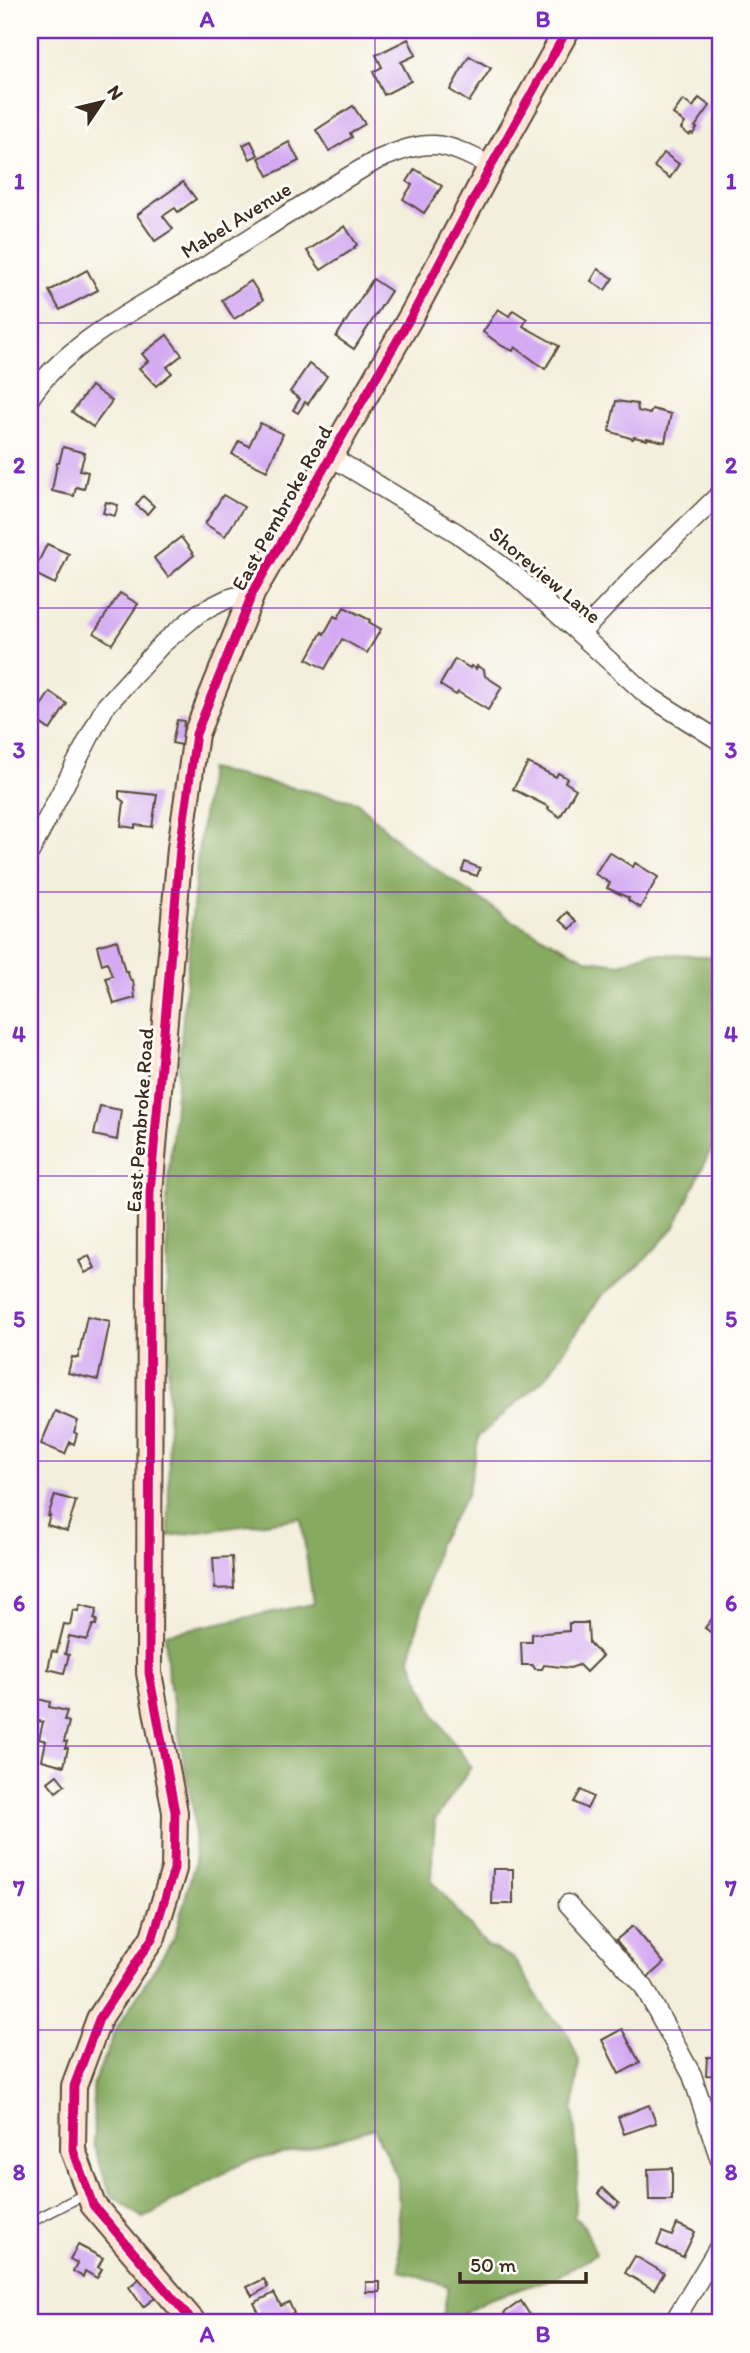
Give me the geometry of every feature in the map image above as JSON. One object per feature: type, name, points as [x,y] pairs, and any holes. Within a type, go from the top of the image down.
[{"type":"street","name":"East Pembroke Road","points":[[194,2323],[93,2205],[73,2150],[74,2086],[99,2019],[153,1937],[174,1869],[175,1812],[149,1673],[150,1193],[180,848],[196,734],[253,592],[413,313],[567,30]]},
{"type":"street","name":"Mabel Avenue","points":[[30,398],[40,382],[54,368],[104,329],[377,160],[420,145],[435,144],[454,147],[491,166]]},
{"type":"street","name":"Shoreview Lane","points":[[330,456],[457,533],[517,577],[647,695],[720,741]]},
{"type":"street","points":[[581,634],[635,576],[720,494]]},
{"type":"street","points":[[30,852],[105,707],[162,644],[199,613],[227,599],[253,592]]},
{"type":"street","points":[[568,1904],[644,1987],[692,2075],[720,2160]]},
{"type":"street","points":[[673,2323],[720,2245]]},
{"type":"lane","points":[[30,2226],[33,2221],[88,2192]]},
{"type":"green space","points":[[209,769],[357,802],[409,851],[511,920],[588,960],[621,964],[649,953],[720,960],[720,1130],[675,1227],[639,1266],[602,1295],[546,1377],[479,1436],[467,1495],[438,1544],[410,1658],[435,1716],[471,1767],[435,1820],[431,1880],[486,1945],[513,1958],[547,2011],[568,2034],[579,2062],[573,2109],[578,2165],[574,2217],[584,2226],[596,2254],[554,2278],[487,2300],[446,2323],[442,2323],[448,2286],[400,2271],[398,2179],[374,2128],[309,2148],[244,2162],[143,2218],[110,2194],[94,2146],[93,2084],[118,2026],[174,1938],[195,1862],[193,1810],[168,1676],[165,1634],[313,1604],[301,1518],[169,1536],[167,1194],[197,862]]},
{"type":"building","points":[[408,39],[416,55],[401,62],[411,81],[384,95],[373,72],[382,67],[376,55]]},
{"type":"building","points":[[469,56],[491,68],[469,102],[450,90]]},
{"type":"building","points":[[699,98],[710,106],[693,134],[689,135],[681,129],[685,123],[673,114],[683,100],[693,107]]},
{"type":"building","points":[[353,106],[365,124],[350,133],[352,137],[329,151],[316,130]]},
{"type":"building","points":[[251,141],[258,155],[250,159],[243,145]]},
{"type":"building","points":[[289,142],[299,161],[268,176],[259,158]]},
{"type":"building","points":[[664,153],[679,164],[670,178],[654,167]]},
{"type":"building","points":[[415,169],[442,186],[424,213],[403,199],[412,185],[407,182]]},
{"type":"building","points":[[183,182],[196,199],[178,212],[175,208],[163,216],[173,229],[155,241],[137,215]]},
{"type":"building","points":[[345,226],[357,245],[321,270],[307,251]]},
{"type":"building","points":[[598,269],[613,278],[605,290],[591,281]]},
{"type":"building","points":[[87,270],[98,290],[60,310],[49,291]]},
{"type":"building","points":[[373,279],[391,291],[354,349],[336,337]]},
{"type":"building","points":[[251,281],[263,300],[234,319],[222,300]]},
{"type":"building","points":[[498,309],[509,316],[513,310],[527,319],[523,326],[559,346],[545,369],[515,347],[513,351],[502,346],[483,332]]},
{"type":"building","points":[[167,335],[182,355],[167,367],[172,373],[156,386],[139,368],[148,361],[142,354]]},
{"type":"building","points":[[309,364],[327,376],[308,404],[305,402],[298,413],[293,410],[300,399],[290,392]]},
{"type":"building","points":[[91,386],[112,401],[93,427],[72,412]]},
{"type":"building","points":[[616,401],[637,404],[638,411],[650,414],[652,409],[671,414],[665,442],[647,438],[633,439],[609,431]]},
{"type":"building","points":[[260,423],[283,434],[267,471],[232,454],[239,441],[249,446]]},
{"type":"building","points":[[63,447],[85,453],[80,470],[88,472],[84,489],[76,487],[74,496],[52,491]]},
{"type":"building","points":[[223,495],[244,507],[225,536],[205,524]]},
{"type":"building","points":[[143,496],[154,506],[147,514],[136,505]]},
{"type":"building","points":[[106,502],[118,505],[115,516],[103,513]]},
{"type":"building","points":[[181,537],[194,555],[168,577],[154,558]]},
{"type":"building","points":[[47,544],[69,554],[55,584],[33,573]]},
{"type":"building","points":[[120,593],[138,604],[112,644],[94,633]]},
{"type":"building","points":[[344,607],[370,620],[369,622],[381,629],[367,653],[342,639],[325,669],[307,659],[322,632],[324,634],[334,616],[338,618]]},
{"type":"building","points":[[455,659],[470,668],[471,666],[476,669],[477,666],[484,670],[485,676],[502,687],[488,710],[458,692],[456,695],[440,685]]},
{"type":"building","points":[[50,692],[67,704],[50,730],[33,718]]},
{"type":"building","points":[[177,720],[184,721],[182,745],[172,743]]},
{"type":"building","points":[[528,763],[556,777],[558,773],[567,778],[565,782],[576,789],[560,817],[548,809],[549,807],[513,789]]},
{"type":"building","points":[[119,791],[157,795],[152,827],[121,826],[124,802],[119,798]]},
{"type":"building","points":[[609,852],[633,867],[635,863],[658,877],[640,908],[628,900],[629,898],[607,888],[610,883],[595,874]]},
{"type":"building","points":[[465,862],[480,868],[477,876],[462,871]]},
{"type":"building","points":[[567,912],[577,921],[570,929],[560,920]]},
{"type":"building","points":[[117,940],[125,972],[127,971],[131,981],[133,980],[135,998],[114,1004],[106,978],[112,976],[107,962],[102,964],[97,946]]},
{"type":"building","points":[[100,1106],[121,1110],[117,1140],[94,1135]]},
{"type":"building","points":[[89,1256],[95,1268],[85,1273],[79,1261]]},
{"type":"building","points":[[87,1316],[110,1321],[98,1380],[68,1373],[72,1357],[78,1358]]},
{"type":"building","points":[[55,1411],[78,1421],[74,1444],[70,1442],[65,1454],[41,1444]]},
{"type":"building","points":[[55,1495],[76,1501],[67,1531],[47,1525]]},
{"type":"building","points":[[232,1557],[234,1588],[215,1589],[213,1558]]},
{"type":"building","points":[[80,1605],[97,1609],[94,1619],[97,1620],[96,1625],[93,1625],[87,1640],[69,1636],[65,1654],[69,1655],[64,1673],[48,1669],[52,1651],[57,1652],[64,1624],[70,1625],[73,1610],[78,1611]]},
{"type":"building","points":[[720,1608],[720,1639],[705,1628]]},
{"type":"building","points":[[569,1623],[588,1623],[589,1643],[602,1656],[586,1672],[579,1665],[570,1668],[544,1665],[542,1669],[535,1669],[532,1665],[522,1665],[521,1642],[532,1642],[532,1634],[569,1631]]},
{"type":"building","points":[[30,1697],[50,1702],[49,1707],[67,1711],[64,1720],[69,1722],[64,1742],[67,1742],[65,1748],[68,1748],[64,1766],[42,1760],[46,1741],[39,1739],[43,1722],[30,1719]]},
{"type":"building","points":[[57,1775],[65,1785],[56,1792],[48,1782]]},
{"type":"building","points":[[581,1790],[593,1797],[587,1809],[574,1802]]},
{"type":"building","points":[[493,1869],[513,1869],[513,1904],[492,1904]]},
{"type":"building","points":[[633,1926],[664,1963],[647,1978],[616,1940]]},
{"type":"building","points":[[622,2029],[640,2063],[619,2074],[602,2040]]},
{"type":"building","points":[[707,2057],[720,2057],[720,2076],[706,2075]]},
{"type":"building","points":[[649,2105],[656,2123],[624,2134],[618,2117]]},
{"type":"building","points":[[672,2168],[672,2200],[649,2200],[648,2169]]},
{"type":"building","points":[[603,2188],[619,2203],[615,2208],[598,2193]]},
{"type":"building","points":[[677,2224],[695,2232],[683,2257],[657,2245],[662,2232],[672,2236]]},
{"type":"building","points":[[78,2245],[103,2258],[98,2267],[102,2269],[97,2278],[85,2271],[83,2277],[73,2271],[77,2263],[70,2259]]},
{"type":"building","points":[[635,2256],[664,2273],[654,2290],[625,2273]]},
{"type":"building","points":[[140,2278],[147,2287],[153,2282],[161,2293],[143,2307],[129,2287]]},
{"type":"building","points":[[264,2279],[268,2287],[252,2296],[247,2287]]},
{"type":"building","points":[[366,2282],[380,2282],[380,2292],[366,2292]]},
{"type":"building","points":[[274,2293],[281,2306],[289,2302],[294,2313],[273,2323],[264,2323],[256,2314],[259,2313],[254,2303]]},
{"type":"building","points":[[521,2301],[533,2320],[529,2323],[510,2323],[504,2313]]},
{"type":"cycle path","points":[[194,2323],[93,2205],[73,2150],[74,2086],[99,2019],[153,1937],[174,1869],[175,1812],[149,1673],[150,1193],[180,848],[196,734],[253,592],[413,313],[567,30]]}]
